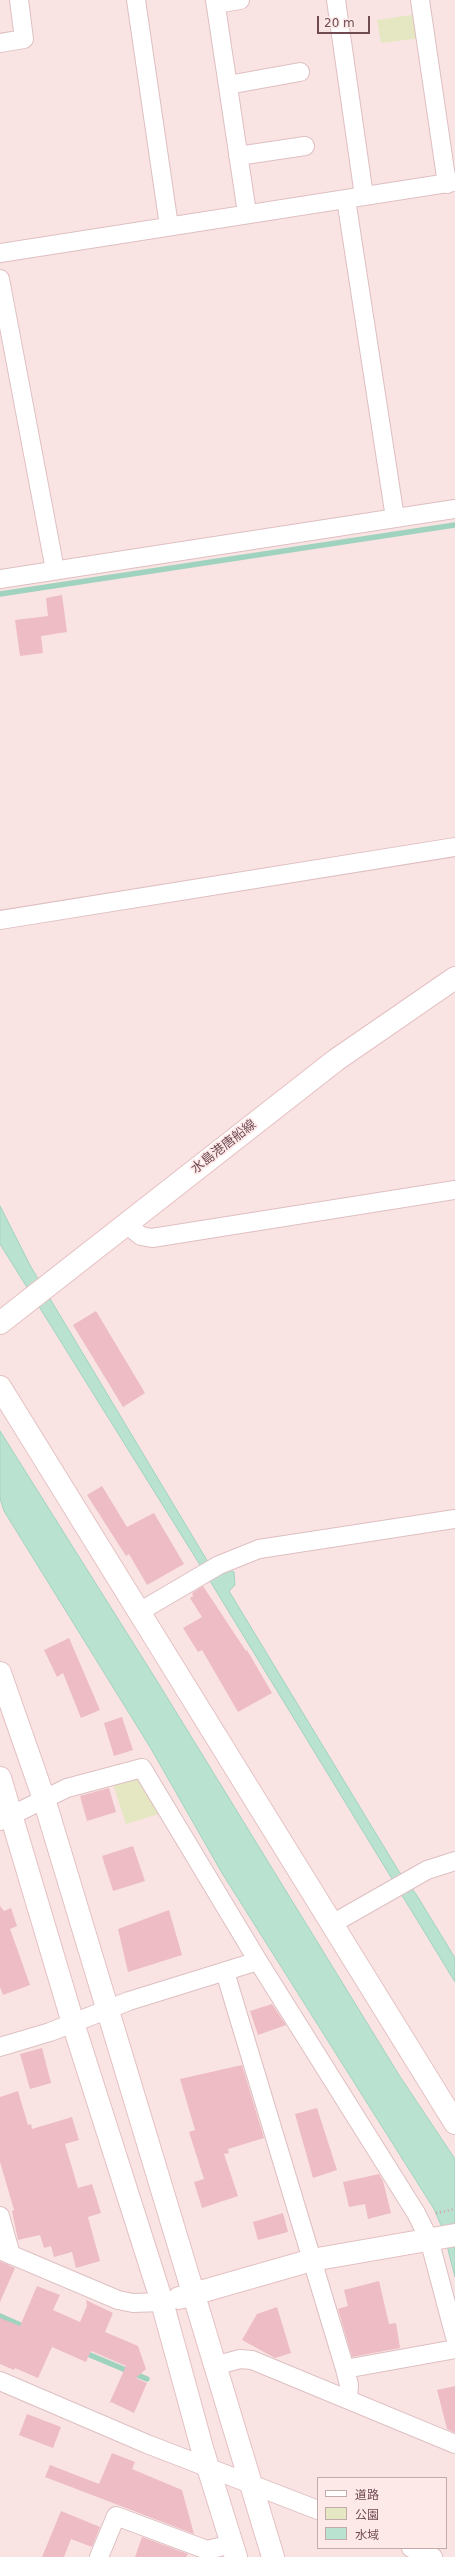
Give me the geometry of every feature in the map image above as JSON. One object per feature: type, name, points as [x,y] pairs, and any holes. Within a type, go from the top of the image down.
[{"type":"street","points":[[0,43],[24,39],[19,0]]},
{"type":"street","points":[[136,0],[169,226]]},
{"type":"street","points":[[240,0],[215,2],[248,213]]},
{"type":"street","points":[[336,0],[364,196]]},
{"type":"street","points":[[0,253],[248,213],[451,183],[420,0]]},
{"type":"street","points":[[228,84],[300,72]]},
{"type":"street","points":[[238,156],[305,146]]},
{"type":"street","points":[[346,199],[395,518]]},
{"type":"street","points":[[0,279],[55,570]]},
{"type":"street","points":[[0,579],[455,509]]},
{"type":"street","points":[[0,920],[455,847]]},
{"type":"street","name":"水島港唐船線","points":[[0,1323],[336,1060],[455,978]]},
{"type":"street","points":[[126,1224],[141,1236],[152,1238],[455,1190]]},
{"type":"street","points":[[0,1386],[455,2123]]},
{"type":"street","points":[[139,1612],[212,1570],[259,1549],[455,1519]]},
{"type":"street","points":[[0,1673],[44,1799],[192,2294],[273,2557]]},
{"type":"street","points":[[5,1818],[67,1788],[142,1768],[258,1961],[416,2213],[440,2238],[455,2337]]},
{"type":"street","points":[[0,1778],[5,1818],[73,2023],[162,2302],[208,2466],[234,2551],[207,2550],[116,2516],[99,2557]]},
{"type":"street","points":[[332,1924],[402,1883],[444,1862],[455,1861]]},
{"type":"street","points":[[0,2047],[258,1961]]},
{"type":"street","points":[[225,1972],[345,2369],[349,2385],[348,2398]]},
{"type":"street","points":[[0,2216],[6,2252],[118,2300],[133,2303],[162,2302],[312,2260],[440,2238]]},
{"type":"street","points":[[345,2369],[455,2349]]},
{"type":"street","points":[[214,2366],[240,2359],[252,2360],[348,2398],[455,2444]]},
{"type":"street","points":[[0,2381],[147,2444],[208,2466],[317,2510]]},
{"type":"street","points":[[413,2549],[433,2557]]},
{"type":"path","points":[[432,2213],[455,2209]]},
{"type":"green space","points":[[418,14],[421,38],[381,43],[377,20]]},
{"type":"green space","points":[[143,1778],[162,1813],[126,1824],[112,1781]]},
{"type":"water","points":[[0,1206],[31,1267],[208,1562],[234,1572],[235,1585],[229,1591],[398,1870],[416,1894],[455,1958],[455,1982],[210,1581],[0,1244]]},
{"type":"water","points":[[0,1431],[157,1681],[399,2075],[455,2159],[455,2277],[443,2230],[434,2209],[222,1873],[150,1747],[4,1511],[0,1498]]},
{"type":"building","points":[[62,595],[67,632],[41,636],[43,653],[20,656],[15,620],[48,616],[46,598]]},
{"type":"building","points":[[96,1311],[145,1393],[123,1407],[73,1325]]},
{"type":"building","points":[[102,1486],[127,1527],[154,1513],[184,1564],[147,1585],[129,1554],[126,1556],[87,1495]]},
{"type":"building","points":[[203,1586],[246,1651],[247,1650],[272,1693],[238,1712],[202,1650],[198,1652],[183,1628],[202,1617],[190,1598],[193,1596],[192,1593]]},
{"type":"building","points":[[69,1638],[100,1710],[81,1718],[63,1673],[57,1677],[44,1650]]},
{"type":"building","points":[[122,1717],[133,1750],[114,1756],[104,1723]]},
{"type":"building","points":[[109,1788],[116,1812],[87,1821],[80,1796]]},
{"type":"building","points":[[133,1846],[145,1881],[113,1891],[102,1856]]},
{"type":"building","points":[[0,1906],[4,1911],[11,1908],[17,1926],[10,1929],[30,1985],[3,1995],[0,1987]]},
{"type":"building","points":[[169,1910],[182,1955],[128,1972],[118,1929]]},
{"type":"building","points":[[272,2004],[286,2025],[258,2035],[250,2011]]},
{"type":"building","points":[[42,2048],[51,2083],[30,2089],[20,2054]]},
{"type":"building","points":[[242,2065],[264,2138],[228,2149],[229,2153],[224,2154],[238,2196],[202,2208],[194,2182],[204,2179],[189,2132],[195,2130],[180,2079]]},
{"type":"building","points":[[18,2091],[28,2125],[31,2124],[32,2129],[72,2117],[79,2140],[65,2144],[78,2188],[92,2184],[101,2213],[88,2217],[100,2261],[76,2268],[72,2252],[54,2257],[51,2246],[44,2248],[40,2235],[18,2240],[12,2211],[14,2210],[0,2162],[0,2097]]},
{"type":"building","points":[[317,2108],[337,2170],[313,2178],[295,2114]]},
{"type":"building","points":[[379,2174],[383,2181],[391,2213],[368,2219],[365,2204],[349,2207],[343,2182]]},
{"type":"building","points":[[283,2213],[288,2232],[258,2240],[253,2222]]},
{"type":"building","points":[[0,2261],[15,2268],[0,2302]]},
{"type":"building","points":[[379,2281],[389,2324],[396,2323],[400,2348],[352,2357],[338,2309],[348,2306],[344,2290]]},
{"type":"building","points":[[37,2286],[60,2295],[53,2310],[80,2322],[87,2306],[86,2300],[113,2313],[105,2332],[138,2346],[146,2369],[136,2378],[147,2383],[134,2413],[111,2402],[109,2404],[126,2366],[91,2351],[86,2362],[52,2347],[38,2378],[15,2368],[14,2370],[0,2364],[0,2318],[20,2326]]},
{"type":"building","points":[[277,2307],[291,2353],[275,2358],[242,2340],[257,2314]]},
{"type":"building","points":[[455,2386],[455,2433],[447,2429],[437,2390]]},
{"type":"building","points":[[27,2414],[61,2427],[53,2448],[19,2435]]},
{"type":"building","points":[[112,2453],[135,2462],[132,2469],[182,2490],[194,2534],[45,2477],[50,2465],[99,2484]]},
{"type":"building","points":[[61,2511],[100,2527],[92,2547],[71,2539],[64,2557],[42,2557]]},
{"type":"building","points":[[142,2537],[188,2554],[186,2557],[135,2557]]},
{"type":"waterway","points":[[0,594],[455,525]]},
{"type":"waterway","points":[[0,2316],[27,2328]]},
{"type":"waterway","points":[[83,2352],[147,2379]]}]
